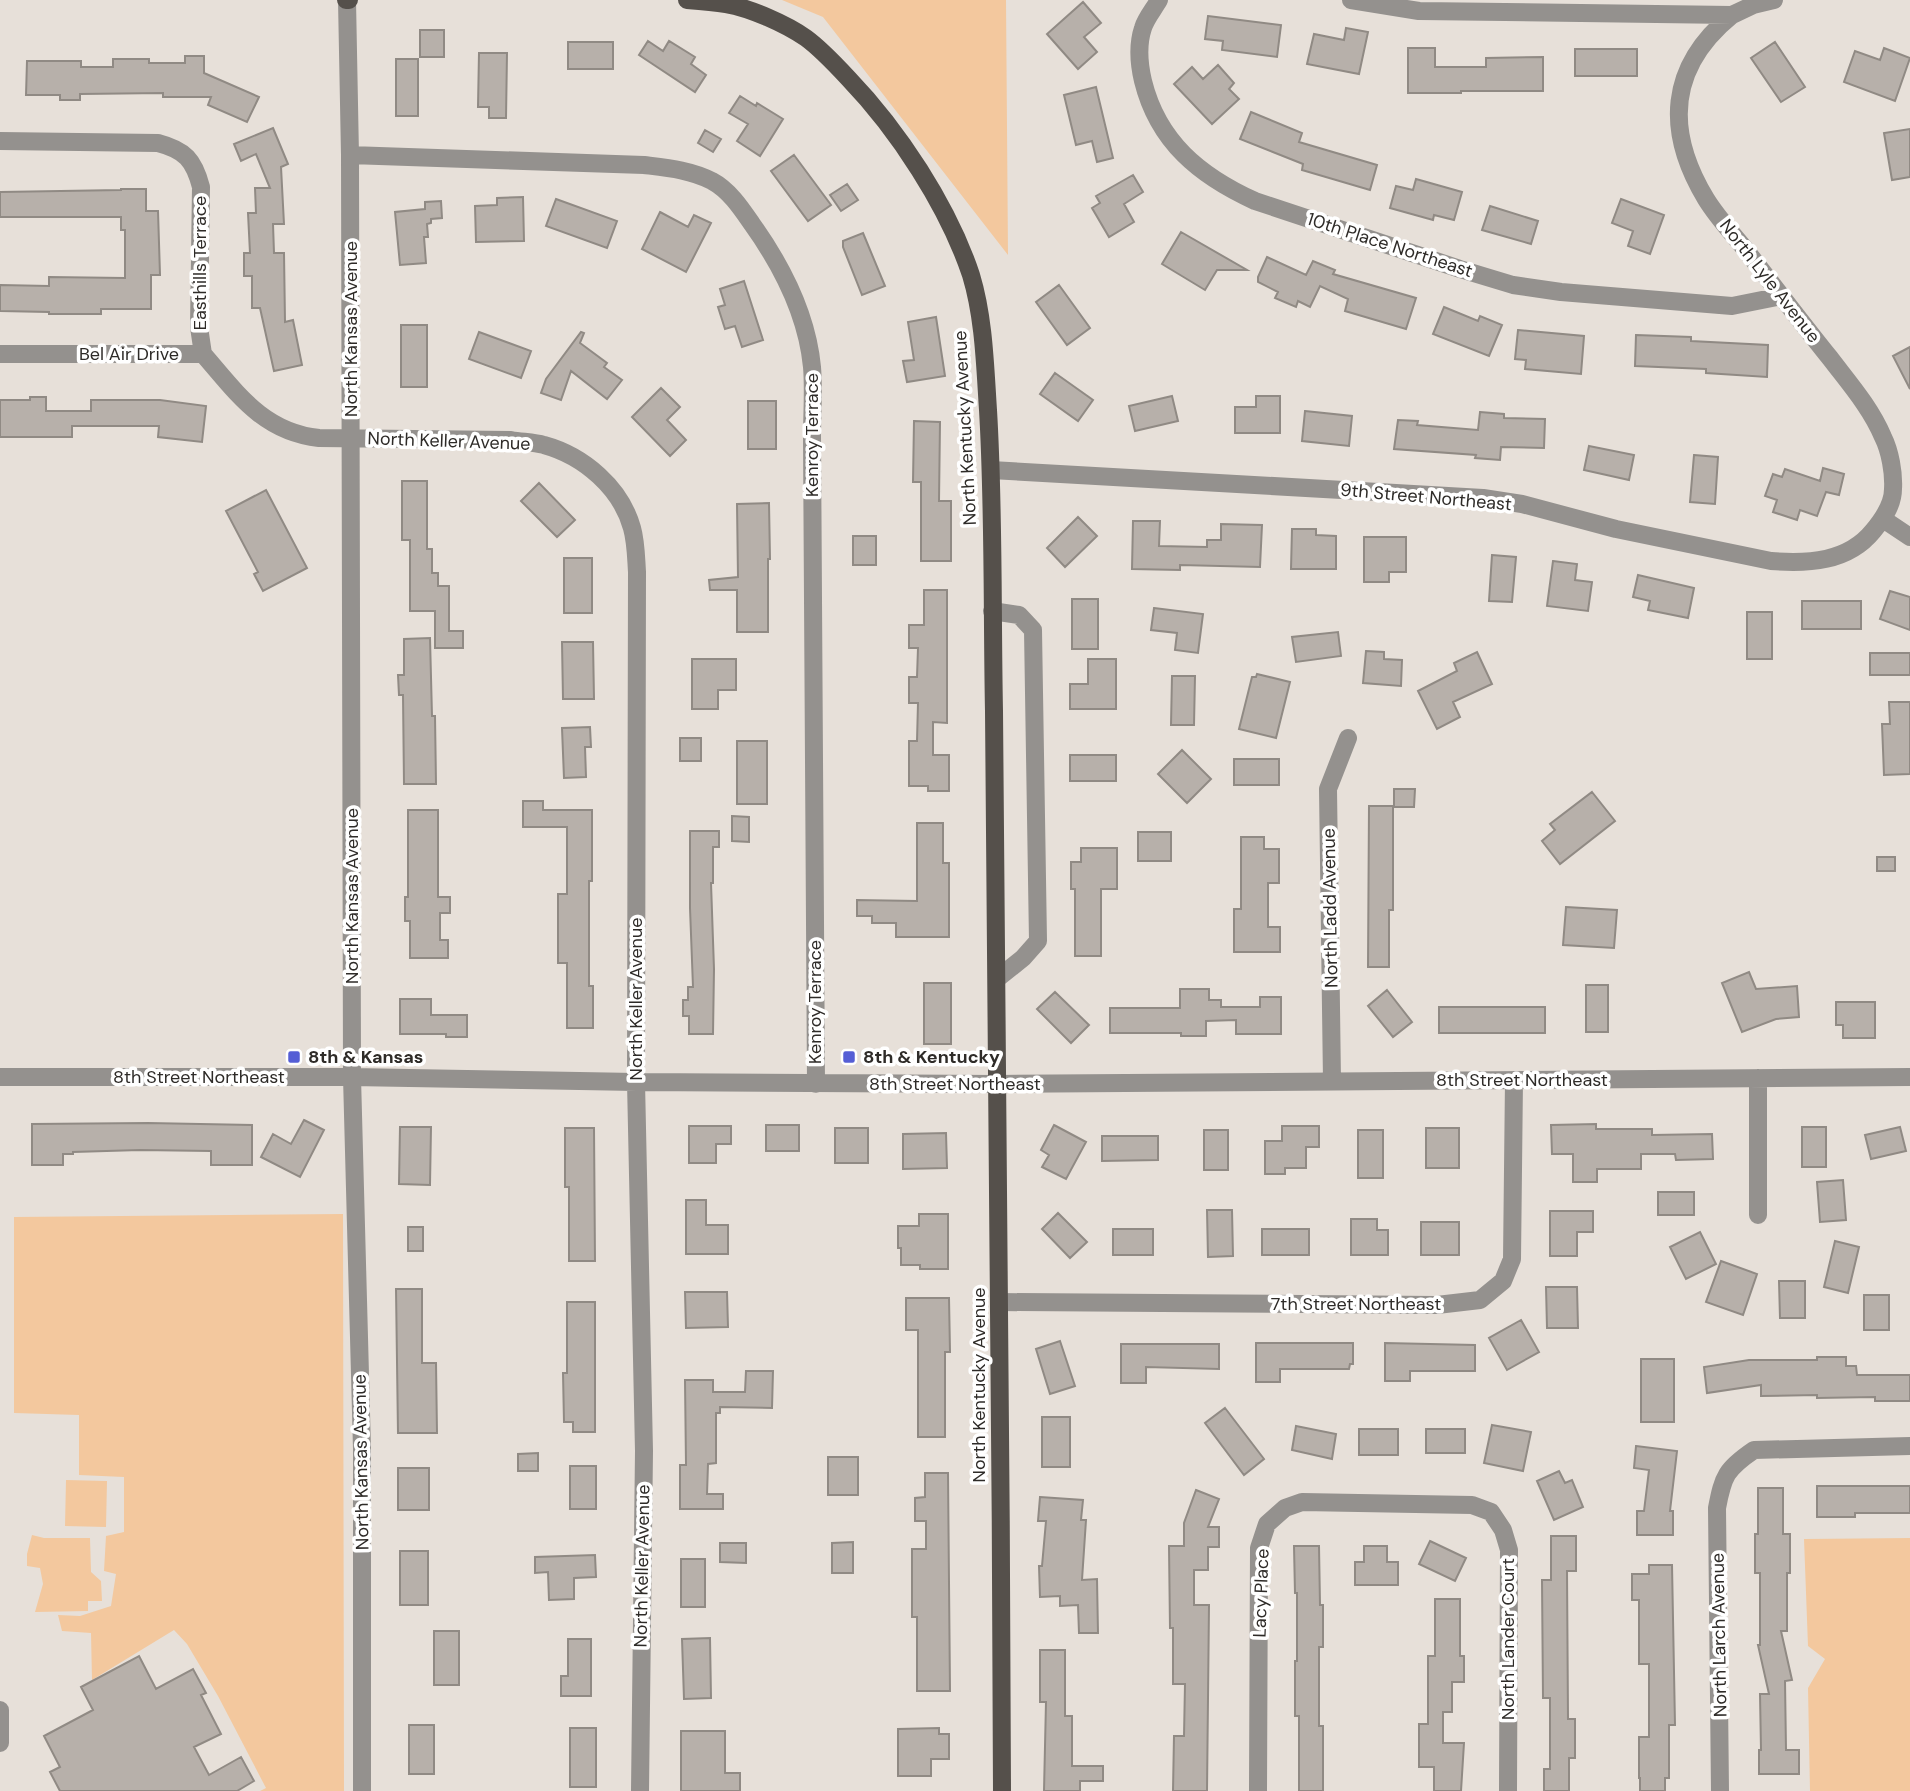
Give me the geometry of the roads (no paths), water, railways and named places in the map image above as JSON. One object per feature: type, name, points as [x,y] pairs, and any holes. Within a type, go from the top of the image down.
[{"type":"main road","name":"North Kentucky Avenue","points":[[687,0],[731,5],[770,19],[805,38],[836,65],[865,96],[932,191],[970,274],[979,309],[984,346],[991,470],[998,978],[1002,1791]]},
{"type":"street","name":"North Kansas Avenue","points":[[347,0],[350,155],[352,1077],[362,1449],[362,1791]]},
{"type":"street","name":"10th Place Northeast","points":[[1158,0],[1143,27],[1138,62],[1147,100],[1161,129],[1189,160],[1227,188],[1255,201],[1513,285],[1561,292],[1732,306],[1782,296]]},
{"type":"street","points":[[1351,0],[1419,11],[1732,15],[1774,0]]},
{"type":"street","name":"North Lyle Avenue","points":[[1732,15],[1716,29],[1691,64],[1682,87],[1678,112],[1686,160],[1707,202],[1858,394],[1884,438],[1893,489],[1883,519]]},
{"type":"street","name":"Easthills Terrace","points":[[0,141],[158,143],[178,149],[189,159],[201,187],[199,327],[203,354]]},
{"type":"street","name":"Kenroy Terrace","points":[[350,155],[644,165],[687,170],[715,182],[738,204],[765,241],[786,281],[802,317],[812,364],[813,385],[816,1084]]},
{"type":"street","name":"Bel Air Drive","points":[[0,354],[203,354],[236,392],[258,414],[274,425],[297,435],[351,438]]},
{"type":"street","name":"North Keller Avenue","points":[[351,438],[486,439],[543,444],[565,452],[590,468],[612,489],[626,512],[632,529],[637,572],[636,1082],[644,1451],[640,1791]]},
{"type":"street","name":"9th Street Northeast","points":[[991,470],[1483,498],[1522,504],[1616,529],[1771,561],[1793,563],[1838,556],[1869,536],[1883,519]]},
{"type":"street","points":[[1883,519],[1910,537]]},
{"type":"street","points":[[992,611],[1019,615],[1033,630],[1037,774],[1038,941],[1023,958],[998,978]]},
{"type":"street","name":"North Ladd Avenue","points":[[1332,1081],[1328,789],[1348,738]]},
{"type":"street","name":"8th Street Northeast","points":[[0,1077],[352,1077],[816,1084],[1910,1077]]},
{"type":"street","points":[[1758,1078],[1758,1215]]},
{"type":"street","name":"7th Street Northeast","points":[[999,1302],[1437,1305],[1480,1300],[1503,1281],[1512,1259],[1514,1080]]},
{"type":"street","name":"North Larch Avenue","points":[[1720,1791],[1717,1508],[1722,1480],[1739,1460],[1754,1451],[1910,1446]]},
{"type":"street","name":"Lacy Place","points":[[1258,1791],[1259,1548],[1267,1524],[1285,1508],[1302,1502],[1472,1506]]},
{"type":"street","name":"North Lander Court","points":[[1472,1506],[1491,1512],[1503,1530],[1509,1550],[1508,1791]]},
{"type":"street","points":[[0,1710],[0,1744]]},
{"type":"place","name":"8th & Kansas","points":[[294,1057]]},
{"type":"place","name":"8th & Kentucky","points":[[849,1057]]}]
